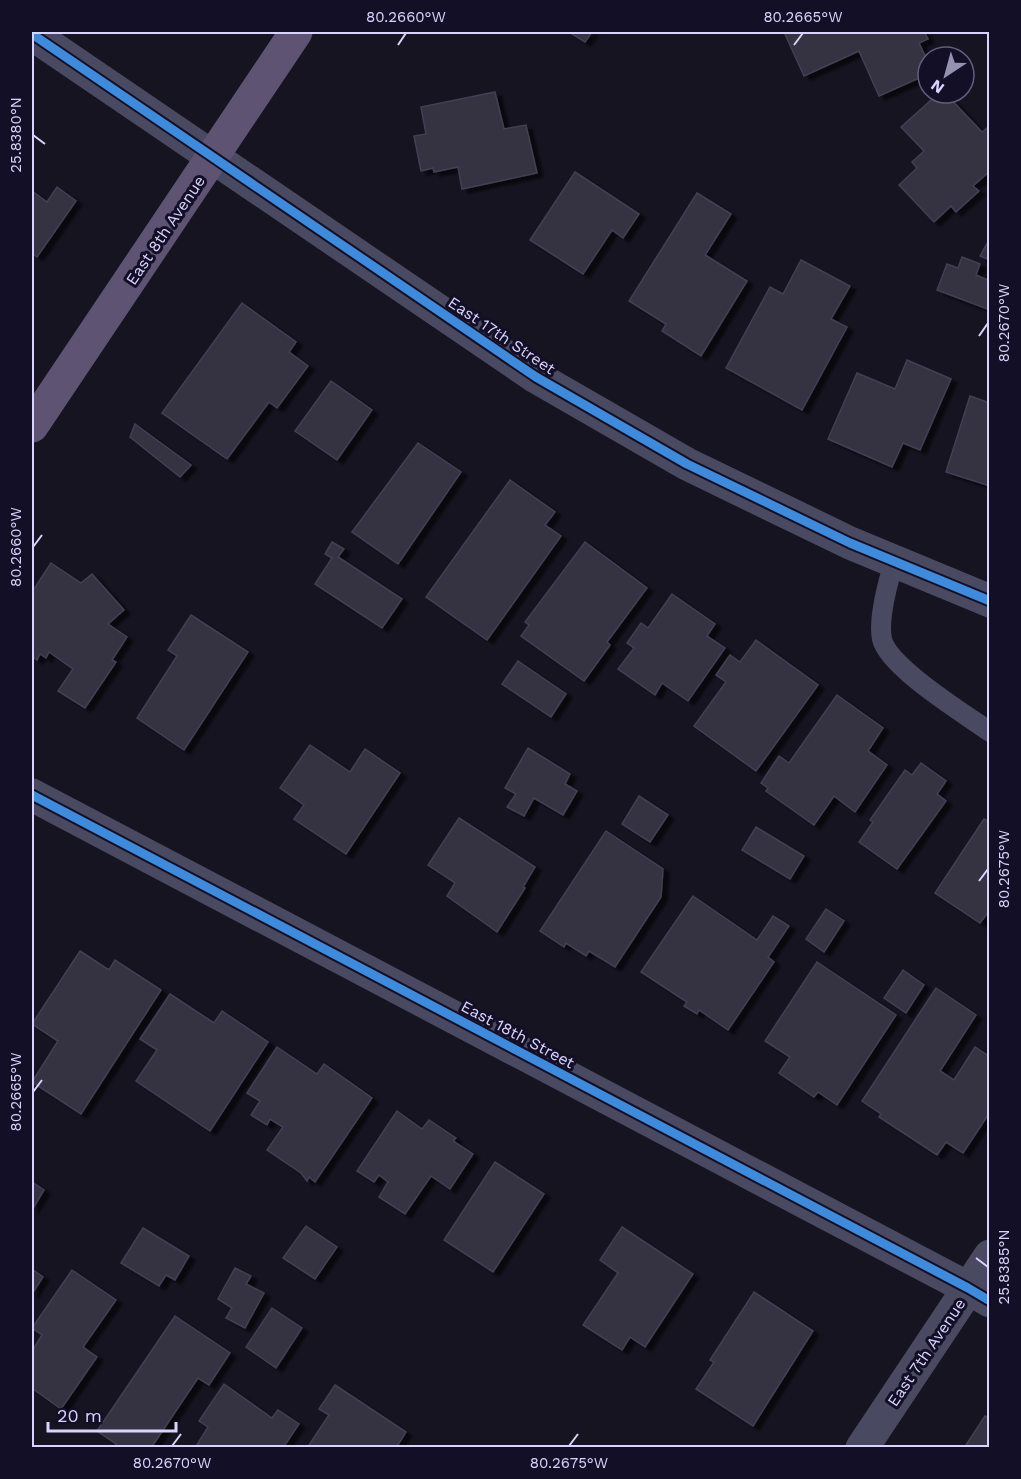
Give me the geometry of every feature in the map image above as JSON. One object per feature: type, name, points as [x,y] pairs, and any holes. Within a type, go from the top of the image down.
[{"type":"main road","name":"East 8th Avenue","points":[[32,426],[296,32]]},
{"type":"street","name":"East 17th Street","points":[[32,34],[536,377],[687,464],[850,543],[990,601]]},
{"type":"street","name":"East 18th Street","points":[[32,795],[979,1294]]},
{"type":"street","name":"East 7th Avenue","points":[[862,1448],[979,1294],[990,1256]]},
{"type":"lane","points":[[895,561],[885,599],[882,639],[896,663],[990,732]]},
{"type":"building","points":[[569,32],[592,32],[585,42]]},
{"type":"building","points":[[784,32],[924,32],[928,39],[916,45],[916,79],[879,96],[859,51],[804,76]]},
{"type":"building","points":[[495,92],[504,129],[526,125],[537,173],[462,189],[458,167],[434,172],[433,168],[421,171],[414,136],[426,134],[421,107]]},
{"type":"building","points":[[926,105],[956,105],[982,132],[987,128],[990,131],[990,171],[973,186],[979,191],[956,212],[951,206],[934,222],[899,185],[917,168],[912,162],[924,151],[901,127]]},
{"type":"building","points":[[575,172],[639,214],[623,238],[612,230],[583,274],[530,240]]},
{"type":"building","points":[[57,187],[76,201],[37,257],[32,253],[32,191],[47,202]]},
{"type":"building","points":[[697,193],[731,214],[705,255],[747,281],[701,356],[662,331],[666,324],[629,301]]},
{"type":"building","points":[[990,238],[990,260],[980,256]]},
{"type":"building","points":[[962,257],[980,264],[976,275],[990,281],[990,310],[937,290],[947,264],[958,268]]},
{"type":"building","points":[[801,260],[850,286],[831,319],[847,327],[802,410],[726,368],[770,287],[783,294]]},
{"type":"building","points":[[242,303],[296,342],[289,352],[308,366],[277,408],[269,402],[227,459],[162,413]]},
{"type":"building","points":[[907,360],[951,379],[920,450],[903,443],[892,467],[828,439],[857,373],[895,389]]},
{"type":"building","points":[[331,381],[372,410],[337,460],[295,431]]},
{"type":"building","points":[[970,396],[990,403],[990,486],[946,472]]},
{"type":"building","points":[[135,424],[191,465],[180,477],[130,437]]},
{"type":"building","points":[[418,443],[461,472],[398,564],[352,532]]},
{"type":"building","points":[[510,480],[555,512],[545,525],[561,536],[487,640],[426,597]]},
{"type":"building","points":[[332,542],[344,549],[338,557],[402,599],[382,628],[315,584],[332,558],[325,554]]},
{"type":"building","points":[[585,542],[647,588],[607,642],[610,645],[584,681],[521,636],[529,625],[525,622]]},
{"type":"building","points":[[51,563],[81,583],[92,574],[124,610],[108,624],[127,637],[112,660],[116,662],[85,708],[58,691],[73,669],[49,652],[46,658],[40,654],[37,660],[32,656],[32,592]]},
{"type":"building","points":[[672,594],[715,624],[707,636],[725,648],[688,701],[662,683],[655,695],[618,669],[634,648],[627,643],[641,623],[648,628]]},
{"type":"building","points":[[191,615],[248,652],[184,750],[137,718],[177,656],[168,650]]},
{"type":"building","points":[[756,640],[818,685],[756,771],[694,726],[726,682],[716,675],[730,655],[740,662]]},
{"type":"building","points":[[518,661],[566,694],[551,717],[502,684]]},
{"type":"building","points":[[837,695],[883,728],[868,751],[887,765],[855,812],[834,796],[814,825],[766,791],[768,788],[761,783],[779,756],[789,763]]},
{"type":"building","points":[[310,745],[350,772],[365,749],[400,773],[346,854],[294,819],[304,805],[280,788]]},
{"type":"building","points":[[528,748],[570,774],[565,784],[577,791],[563,815],[534,798],[524,816],[507,807],[516,794],[505,788]]},
{"type":"building","points":[[921,763],[946,781],[937,794],[946,801],[897,869],[859,842],[873,822],[870,820],[905,770],[912,775]]},
{"type":"building","points":[[639,796],[668,815],[650,842],[622,824]]},
{"type":"building","points":[[459,818],[535,867],[523,887],[525,888],[497,932],[447,896],[455,883],[428,865]]},
{"type":"building","points":[[984,819],[990,822],[990,910],[980,923],[935,893]]},
{"type":"building","points":[[756,827],[804,856],[790,879],[742,850]]},
{"type":"building","points":[[606,831],[663,869],[661,897],[615,967],[589,951],[586,956],[566,943],[564,947],[540,931]]},
{"type":"building","points":[[693,896],[757,940],[773,916],[789,926],[768,957],[774,962],[728,1030],[699,1010],[697,1014],[684,1006],[687,1002],[641,972]]},
{"type":"building","points":[[826,909],[844,921],[824,952],[806,939]]},
{"type":"building","points":[[80,951],[109,970],[115,960],[161,990],[81,1114],[32,1082],[58,1041],[32,1024]]},
{"type":"building","points":[[817,962],[896,1015],[837,1105],[818,1092],[814,1097],[779,1073],[790,1057],[765,1041]]},
{"type":"building","points":[[903,970],[924,985],[906,1013],[884,998]]},
{"type":"building","points":[[936,988],[976,1015],[940,1071],[954,1080],[975,1047],[990,1057],[990,1112],[963,1153],[946,1142],[937,1155],[879,1117],[881,1114],[862,1101]]},
{"type":"building","points":[[170,994],[214,1023],[222,1011],[268,1042],[210,1131],[136,1081],[157,1050],[140,1039]]},
{"type":"building","points":[[277,1047],[317,1074],[324,1064],[372,1098],[315,1182],[309,1177],[307,1181],[301,1173],[267,1150],[283,1127],[270,1119],[267,1125],[251,1115],[260,1101],[247,1093]]},
{"type":"building","points":[[397,1111],[422,1129],[429,1120],[456,1138],[453,1141],[473,1154],[450,1189],[431,1176],[405,1214],[379,1197],[388,1182],[379,1175],[374,1182],[357,1171]]},
{"type":"building","points":[[495,1162],[544,1194],[493,1272],[444,1240]]},
{"type":"building","points":[[32,1182],[44,1190],[32,1210]]},
{"type":"building","points":[[306,1226],[337,1247],[315,1279],[283,1258]]},
{"type":"building","points":[[622,1227],[693,1274],[645,1347],[630,1337],[622,1350],[583,1325],[618,1273],[600,1260]]},
{"type":"building","points":[[143,1228],[189,1256],[175,1280],[166,1275],[159,1286],[121,1263]]},
{"type":"building","points":[[235,1268],[251,1276],[246,1284],[264,1293],[245,1328],[226,1318],[232,1308],[218,1299]]},
{"type":"building","points":[[32,1269],[43,1277],[32,1294]]},
{"type":"building","points":[[72,1270],[116,1300],[83,1347],[97,1357],[61,1409],[32,1388],[32,1351],[42,1335],[32,1328]]},
{"type":"building","points":[[754,1292],[813,1331],[753,1426],[696,1389],[714,1362],[710,1360]]},
{"type":"building","points":[[272,1308],[302,1328],[276,1368],[246,1347]]},
{"type":"building","points":[[175,1316],[230,1353],[209,1385],[198,1378],[151,1448],[114,1448],[116,1444],[97,1431]]},
{"type":"building","points":[[224,1384],[272,1418],[278,1410],[299,1424],[283,1448],[195,1448],[208,1427],[199,1421]]},
{"type":"building","points":[[335,1385],[406,1432],[396,1448],[307,1448],[329,1415],[319,1409]]},
{"type":"building","points":[[985,1416],[990,1419],[990,1448],[964,1448]]},
{"type":"cycle path","points":[[32,34],[536,377],[687,464],[850,543],[990,601]]},
{"type":"cycle path","points":[[32,795],[990,1301]]}]
